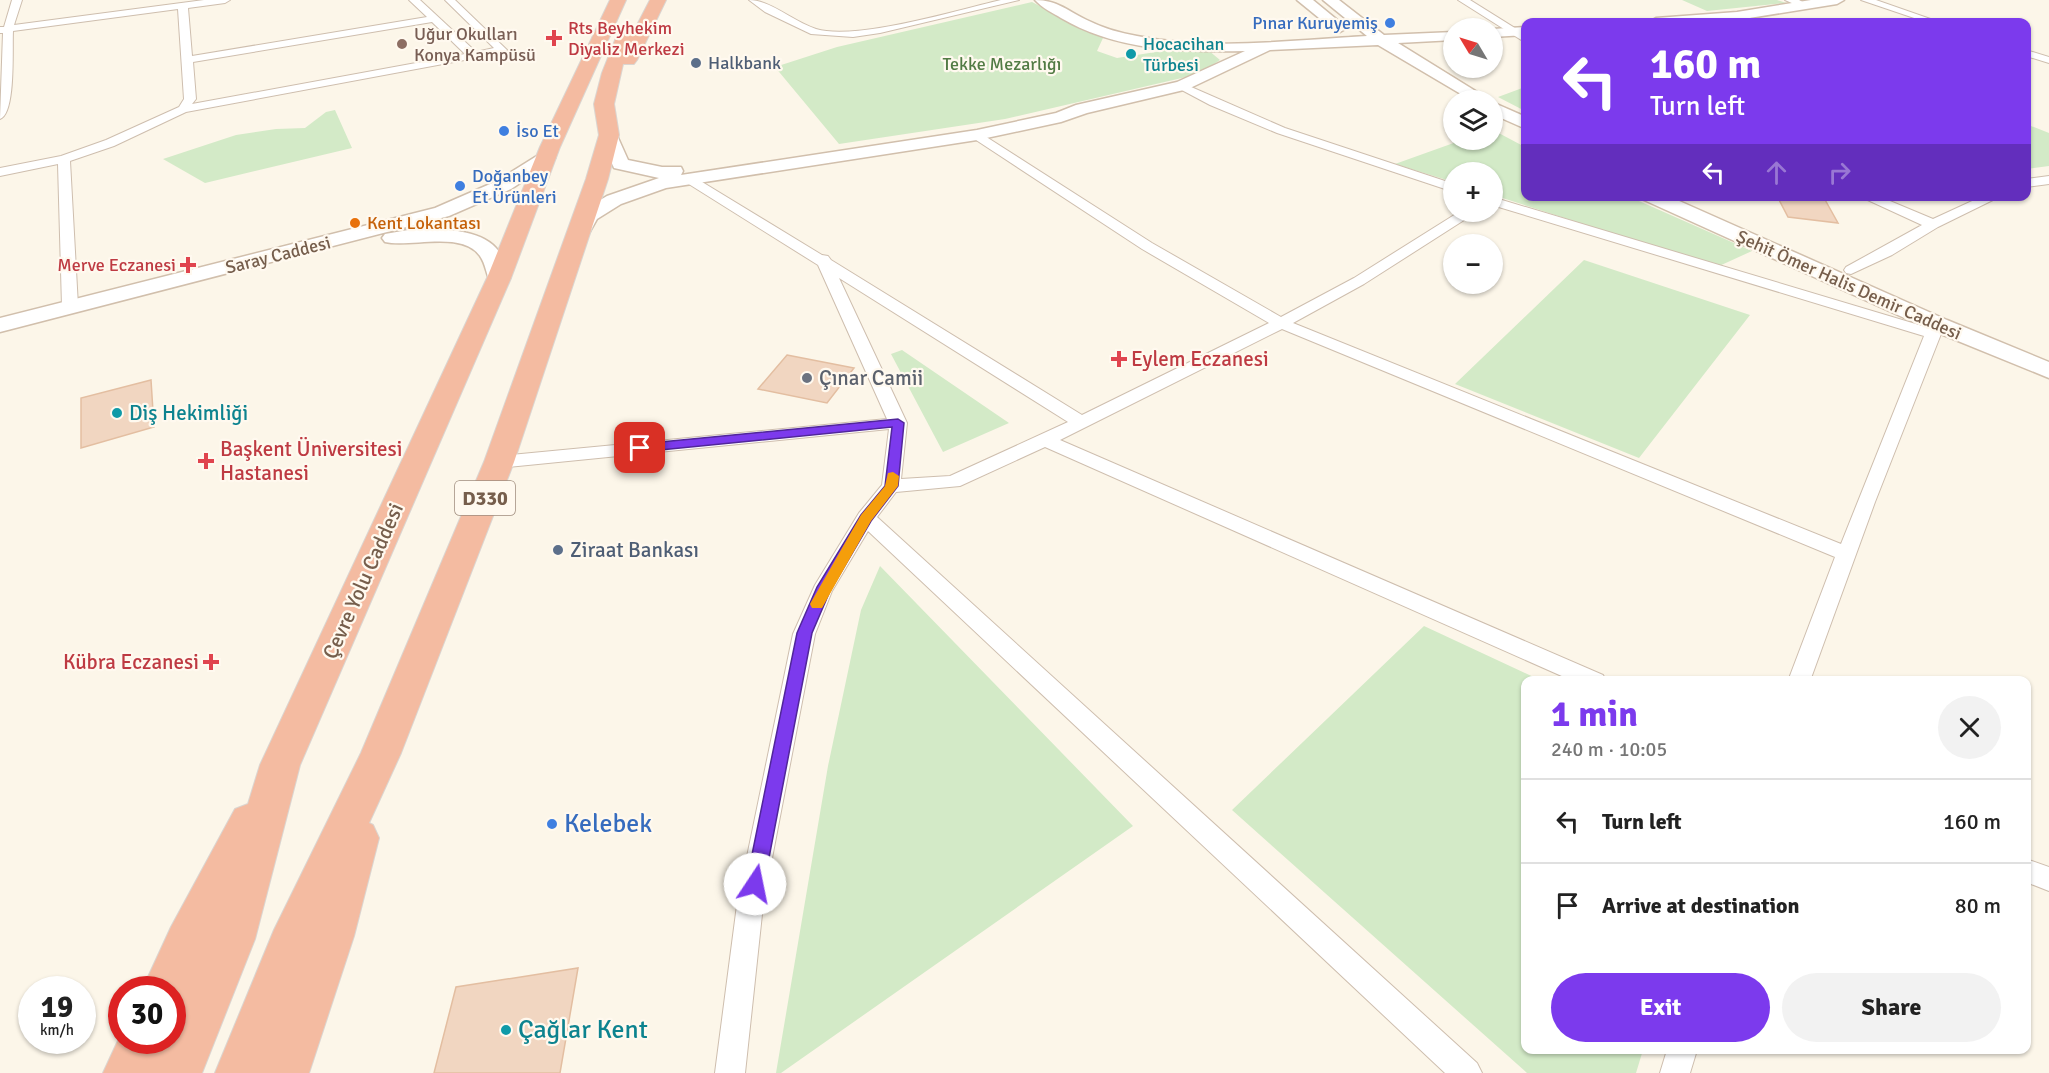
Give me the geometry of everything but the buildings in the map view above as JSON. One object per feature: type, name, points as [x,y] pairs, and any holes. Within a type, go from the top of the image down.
[{"type":"highway","points":[[584,78],[582,40],[601,0]]},
{"type":"highway","name":"Çevre Yolu Caddesi","points":[[177,1073],[232,939],[280,765],[499,278],[546,158],[618,0]]},
{"type":"highway","points":[[604,104],[658,0]]},
{"type":"highway","points":[[604,104],[611,73],[634,8]]},
{"type":"highway","name":"D330","points":[[284,1073],[331,936],[381,753],[499,462],[577,238],[609,135],[604,104]]},
{"type":"highway","points":[[240,1073],[290,945],[381,753]]},
{"type":"highway","points":[[172,976],[280,765]]},
{"type":"highway","points":[[128,1073],[136,1054]]},
{"type":"street","points":[[0,116],[5,103],[4,29],[17,0]]},
{"type":"street","points":[[116,15],[118,0]]},
{"type":"street","points":[[4,29],[225,0]]},
{"type":"street","points":[[414,0],[472,55]]},
{"type":"street","points":[[0,172],[64,159],[140,130],[183,109],[502,50],[450,0]]},
{"type":"street","points":[[754,0],[768,10],[815,32],[853,34],[1014,0]]},
{"type":"street","points":[[1042,0],[1090,27],[1114,36],[1175,45],[1267,46],[1443,37]]},
{"type":"street","points":[[1304,0],[1356,41],[1443,93]]},
{"type":"street","points":[[1330,0],[1381,40],[1465,90]]},
{"type":"street","points":[[1463,0],[1519,32]]},
{"type":"street","points":[[1745,18],[1797,2],[1837,0]]},
{"type":"street","points":[[1866,0],[1922,18]]},
{"type":"street","points":[[183,6],[190,99],[183,109]]},
{"type":"street","points":[[187,60],[434,19]]},
{"type":"street","points":[[1503,33],[1519,32]]},
{"type":"street","points":[[577,238],[589,215],[614,200],[662,183],[977,135],[1061,117],[1082,109],[1182,86],[1267,46]]},
{"type":"street","points":[[2031,55],[2049,60]]},
{"type":"street","points":[[1182,86],[1218,106],[1261,125],[1443,184]]},
{"type":"street","points":[[609,135],[620,164],[662,173],[971,128],[1054,111],[1082,109]]},
{"type":"street","points":[[1503,112],[1521,122]]},
{"type":"street","points":[[1503,128],[1521,136]]},
{"type":"street","points":[[977,135],[1147,246],[1281,323],[1847,554]]},
{"type":"street","name":"Saray Caddesi","points":[[0,325],[442,212],[504,186],[546,158]]},
{"type":"street","points":[[64,159],[70,306]]},
{"type":"street","points":[[689,178],[823,259],[1081,422]]},
{"type":"street","points":[[2031,182],[2049,180]]},
{"type":"street","name":"Şehit Ömer Halis Demir Caddesi","points":[[1662,201],[1936,329],[2049,371]]},
{"type":"street","name":"Şehit Ömer Halis Demir Caddesi","points":[[1693,201],[1851,270],[2049,352]]},
{"type":"street","points":[[1877,201],[1933,224]]},
{"type":"street","points":[[1851,270],[1887,252],[1933,224],[1984,201]]},
{"type":"street","points":[[1503,204],[1936,329],[1801,676]]},
{"type":"street","points":[[891,486],[953,482],[1045,440],[1359,282],[1452,222]]},
{"type":"street","name":"Saray Caddesi","points":[[0,337],[52,320],[396,237],[429,236],[475,242],[488,251],[499,278]]},
{"type":"street","points":[[730,1073],[750,905],[804,633],[822,591],[866,518],[891,486],[898,423],[823,259]]},
{"type":"street","points":[[499,462],[898,423]]},
{"type":"street","points":[[1045,440],[1584,676]]},
{"type":"street","points":[[866,518],[1467,1073]]},
{"type":"street","points":[[2031,872],[2049,879]]},
{"type":"street","points":[[1675,1073],[1681,1054]]},
{"type":"green space","points":[[1682,0],[1777,0],[1786,3],[1707,11]]},
{"type":"green space","name":"Tekke Mezarlığı","points":[[1032,2],[1103,38],[1097,51],[1117,58],[1169,50],[1208,50],[1220,60],[1199,74],[1005,119],[839,144],[775,67],[837,47]]},
{"type":"green space","points":[[1521,88],[1521,109],[1503,100],[1503,95]]},
{"type":"green space","points":[[335,110],[352,148],[205,183],[163,159],[236,135],[276,129],[305,128],[326,112]]},
{"type":"green space","points":[[2031,126],[2049,133],[2049,166],[2031,168]]},
{"type":"green space","points":[[1503,135],[1521,145],[1521,201],[1639,201],[1752,251],[1717,267],[1503,198],[1503,162],[1443,162],[1443,179],[1395,164],[1443,147],[1443,150],[1503,150]]},
{"type":"green space","points":[[1584,260],[1750,315],[1639,458],[1455,384]]},
{"type":"green space","points":[[902,350],[1009,423],[943,452],[891,354]]},
{"type":"green space","points":[[880,566],[1133,826],[781,1073],[776,1073],[828,766],[861,610]]},
{"type":"green space","points":[[1424,626],[1531,676],[1521,676],[1521,1054],[1642,1054],[1636,1073],[1527,1073],[1232,810]]},
{"type":"slow traffic","points":[[817,604],[822,591],[866,518],[891,486],[893,476]]},
{"type":"place","name":"Pınar Kuruyemiş","points":[[1390,23]]},
{"type":"place","name":"Rts Beyhekim Diyaliz Merkezi","points":[[554,38]]},
{"type":"place","name":"Uğur Okulları Konya Kampüsü","points":[[402,44]]},
{"type":"place","name":"Hocacihan Türbesi","points":[[1131,54]]},
{"type":"place","name":"Halkbank","points":[[696,63]]},
{"type":"place","name":"İso Et","points":[[504,131]]},
{"type":"place","name":"Doğanbey Et Ürünleri","points":[[460,186]]},
{"type":"place","name":"Kent Lokantası","points":[[355,223]]},
{"type":"place","name":"Merve Eczanesi","points":[[188,265]]},
{"type":"place","name":"Eylem Eczanesi","points":[[1119,359]]},
{"type":"place","name":"Çınar Camii","points":[[807,378]]},
{"type":"place","name":"Diş Hekimliği","points":[[117,413]]},
{"type":"place","name":"Başkent Üniversitesi Hastanesi","points":[[206,461]]},
{"type":"place","name":"Ziraat Bankası","points":[[558,550]]},
{"type":"place","name":"Kübra Eczanesi","points":[[211,662]]},
{"type":"place","name":"Kelebek","points":[[552,824]]},
{"type":"place","name":"Çağlar Kent","points":[[506,1030]]},
{"type":"route","points":[[640,448],[898,423],[898,443],[891,486],[866,518],[822,591],[804,633],[755,884]]}]
